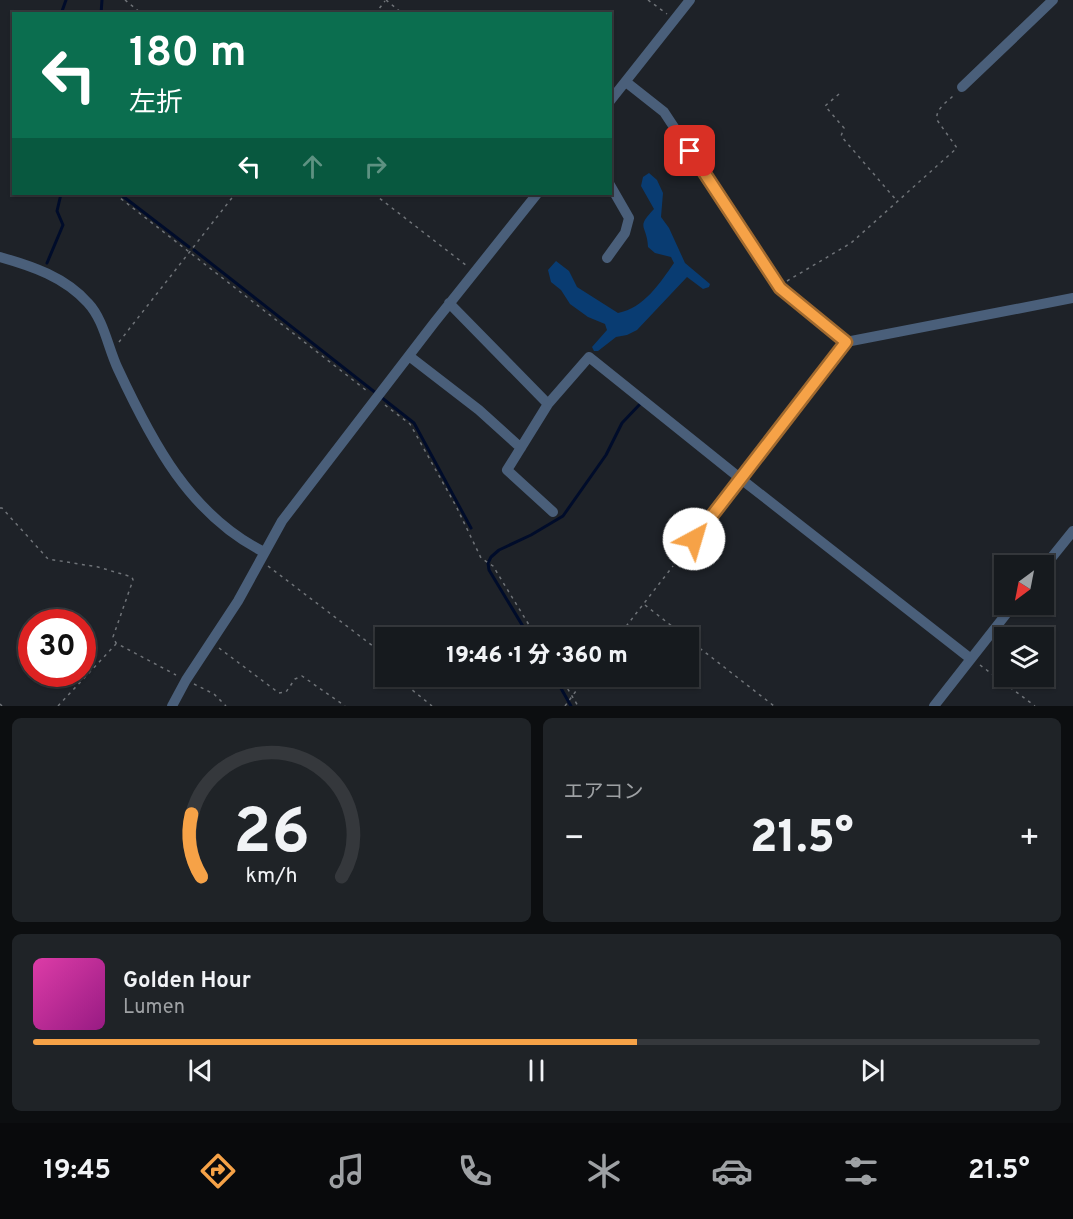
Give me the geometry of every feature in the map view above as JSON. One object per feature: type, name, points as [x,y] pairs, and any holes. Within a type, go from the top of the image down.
[{"type":"street","points":[[612,99],[690,0]]},
{"type":"street","points":[[963,87],[1053,0]]},
{"type":"street","points":[[626,82],[664,112],[778,286],[846,342]]},
{"type":"street","points":[[607,258],[625,233],[629,218],[612,188]]},
{"type":"street","points":[[172,706],[186,680],[238,601],[282,521],[449,303],[536,195]]},
{"type":"street","points":[[0,257],[46,271],[86,300],[93,309],[137,407],[177,478],[215,518],[262,556]]},
{"type":"street","points":[[679,558],[846,342],[1073,298]]},
{"type":"street","points":[[449,303],[548,404]]},
{"type":"street","points":[[409,356],[479,410],[521,448]]},
{"type":"street","points":[[553,512],[507,470],[548,404],[589,357],[971,658]]},
{"type":"street","points":[[1054,555],[1073,531]]},
{"type":"street","points":[[934,706],[1005,615]]},
{"type":"path","points":[[125,0],[140,12]]},
{"type":"path","points":[[377,12],[386,0],[401,12]]},
{"type":"path","points":[[648,0],[675,20]]},
{"type":"path","points":[[778,286],[851,243],[957,148],[936,115],[937,111],[963,87]]},
{"type":"path","points":[[838,94],[825,106],[844,128],[841,136],[898,202]]},
{"type":"path","points":[[116,195],[410,424],[456,506],[481,558],[490,563],[530,627]]},
{"type":"path","points":[[111,353],[234,195]]},
{"type":"path","points":[[375,195],[475,272]]},
{"type":"path","points":[[0,508],[48,559],[98,567],[132,577],[133,580],[113,637],[116,643],[214,694],[226,706]]},
{"type":"path","points":[[262,556],[375,647]]},
{"type":"path","points":[[626,627],[679,558]]},
{"type":"path","points":[[644,604],[674,627]]},
{"type":"path","points":[[211,642],[279,693],[286,692],[295,680],[302,676],[345,706]]},
{"type":"path","points":[[58,706],[116,643]]},
{"type":"path","points":[[699,647],[774,706]]},
{"type":"path","points":[[971,658],[1035,706]]},
{"type":"path","points":[[409,687],[432,706]]},
{"type":"path","points":[[566,687],[578,706]]},
{"type":"path","points":[[565,706],[579,687]]},
{"type":"shaded area","points":[[649,173],[657,180],[663,193],[661,217],[669,228],[685,263],[710,284],[709,287],[703,289],[687,277],[637,330],[616,337],[598,351],[594,351],[592,347],[607,330],[605,324],[588,317],[570,304],[561,290],[551,282],[548,270],[556,261],[569,271],[577,287],[618,313],[636,306],[650,294],[674,263],[671,257],[655,253],[648,247],[643,224],[654,209],[641,186],[643,177]]},
{"type":"waterway","points":[[62,12],[66,0]]},
{"type":"waterway","points":[[101,12],[102,0]]},
{"type":"waterway","points":[[47,263],[63,225],[57,211],[61,195]]},
{"type":"waterway","points":[[121,195],[189,247]]},
{"type":"waterway","points":[[194,250],[414,423],[471,528]]},
{"type":"waterway","points":[[523,627],[489,570],[488,563],[491,557],[499,550],[563,516],[606,455],[622,423],[641,403]]},
{"type":"waterway","points":[[560,687],[571,706]]},
{"type":"route","points":[[690,151],[780,288],[846,342],[694,539]]}]
